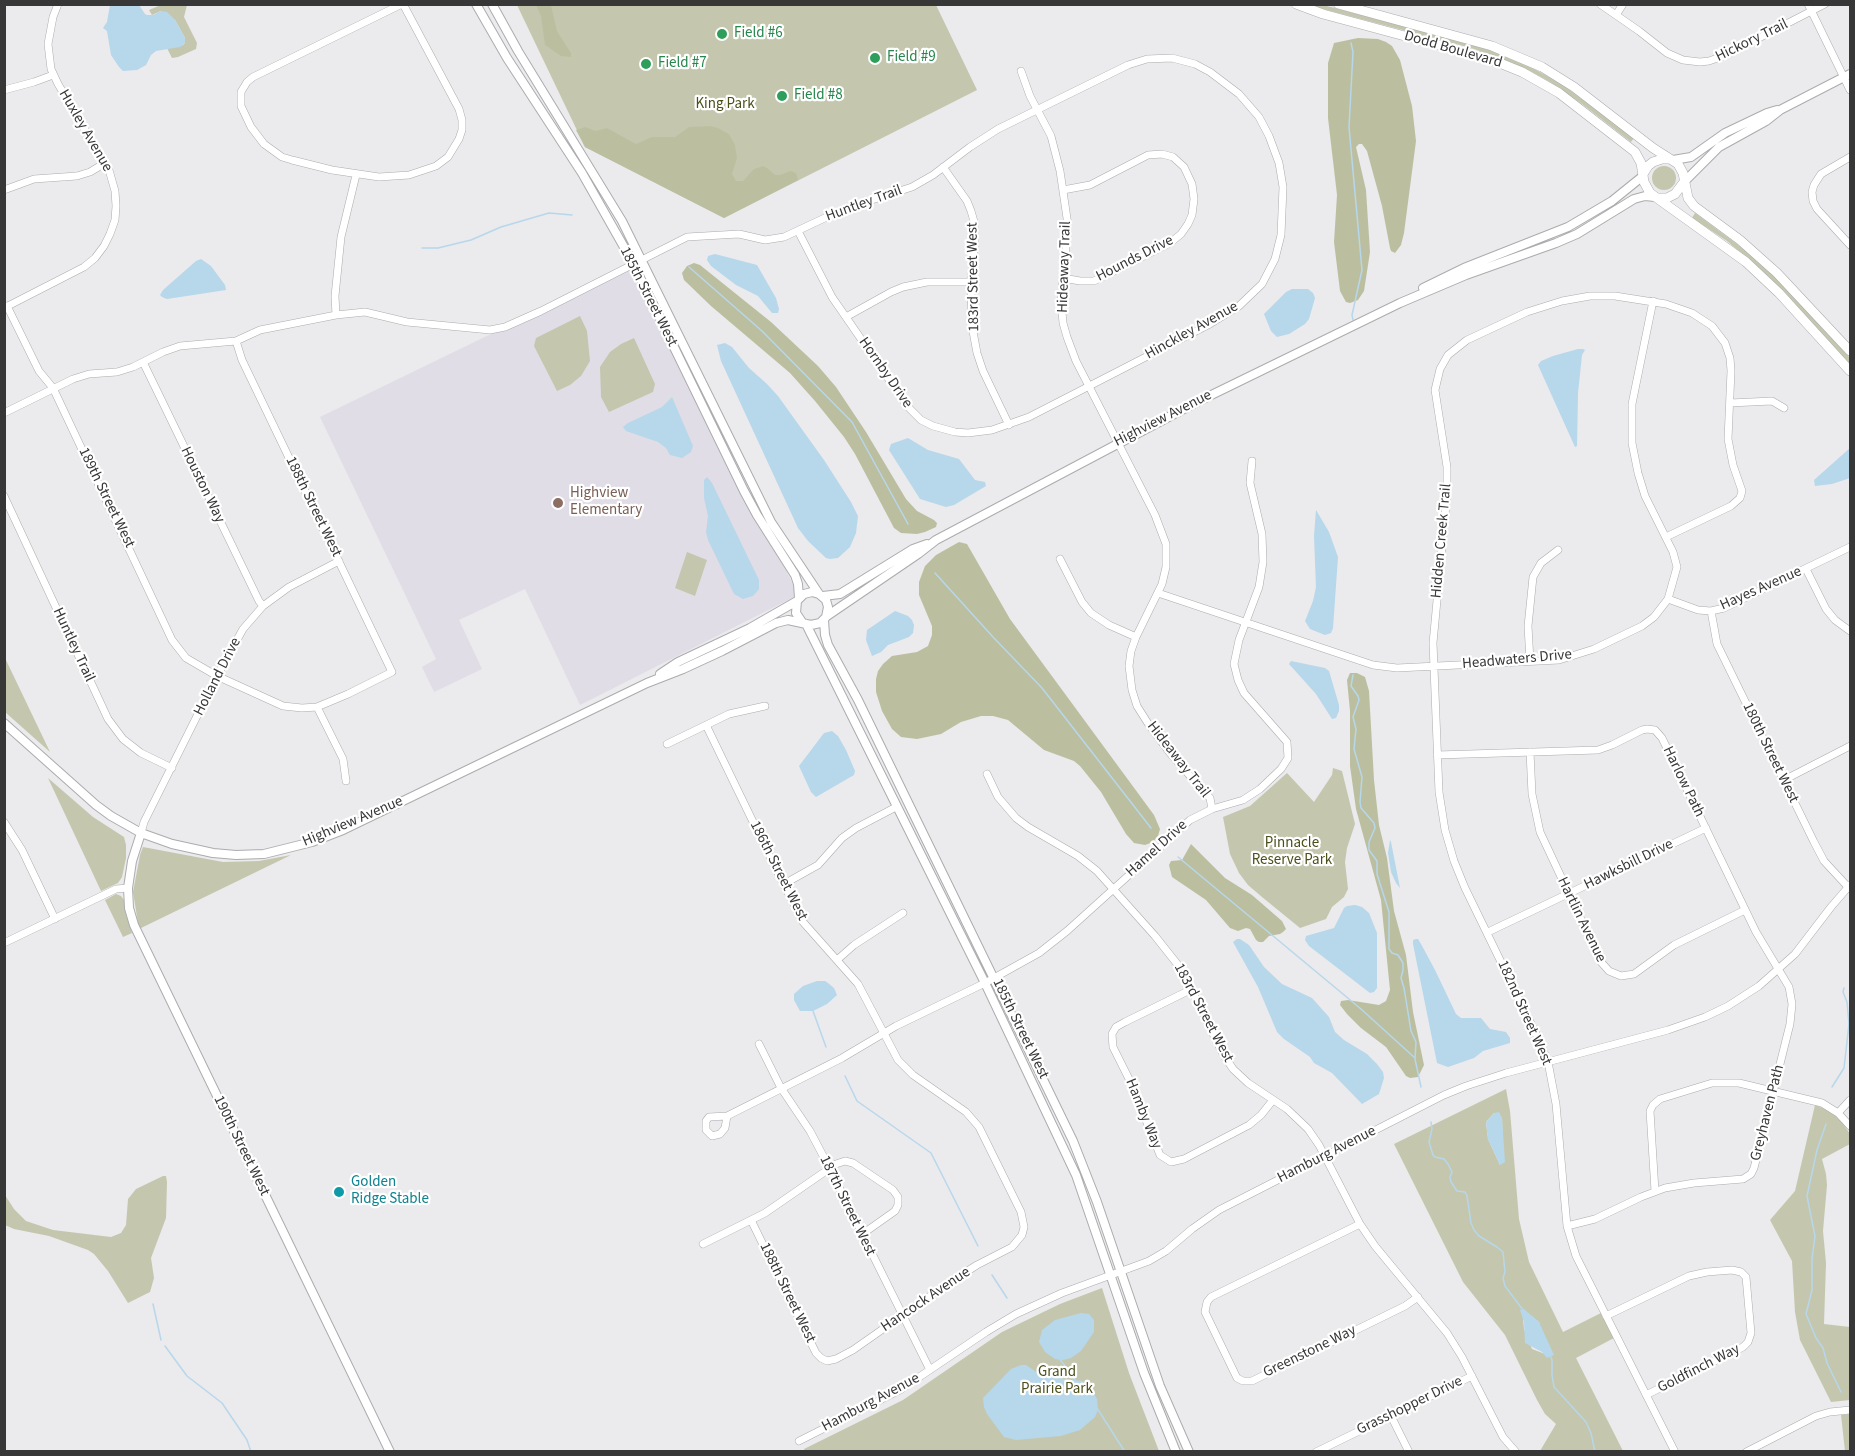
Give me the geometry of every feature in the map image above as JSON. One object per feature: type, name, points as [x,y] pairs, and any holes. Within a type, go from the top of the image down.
[{"type":"main road","name":"Dodd Boulevard","points":[[1296,4],[1330,16],[1481,56],[1522,72],[1560,93],[1629,146],[1640,160],[1643,175]]},
{"type":"main road","name":"Dodd Boulevard","points":[[1338,4],[1478,41],[1524,58],[1574,87],[1653,148],[1672,159]]},
{"type":"main road","points":[[1851,351],[1778,273],[1740,240],[1694,206],[1688,198],[1682,169],[1672,159],[1662,159],[1648,166],[1643,175],[1647,190],[1746,262],[1779,293],[1851,371]]},
{"type":"main road","points":[[1656,197],[1673,196],[1680,190],[1684,181]]},
{"type":"street","name":"Huxley Avenue","points":[[6,307],[78,272],[90,263],[104,246],[113,227],[116,206],[114,184],[105,163],[53,75],[48,57],[48,44],[57,4]]},
{"type":"street","points":[[403,4],[459,109],[462,120],[459,139],[448,156],[429,169],[409,175],[379,177],[356,175],[292,160],[273,152],[257,136],[241,106],[243,86],[253,77],[403,4]]},
{"type":"street","name":"185th Street West","points":[[476,4],[507,58],[582,174],[633,263],[728,461],[757,515],[795,575],[798,600]]},
{"type":"street","name":"185th Street West","points":[[492,4],[518,51],[603,189],[642,259],[771,522],[821,595]]},
{"type":"street","name":"Hickory Trail","points":[[1600,4],[1667,53],[1683,60],[1700,62],[1709,62],[1726,55],[1810,8],[1825,4]]},
{"type":"street","points":[[1616,15],[1623,4]]},
{"type":"street","points":[[1810,8],[1847,76],[1851,90]]},
{"type":"street","name":"Hinckley Avenue","points":[[1038,110],[1135,63],[1160,58],[1184,61],[1210,72],[1233,88],[1245,100],[1266,130],[1275,149],[1280,171],[1283,204],[1279,247],[1268,275],[1258,288],[1244,302],[1223,317],[1089,386]]},
{"type":"street","name":"Hideaway Trail","points":[[1021,71],[1055,148],[1063,190],[1068,231],[1061,301],[1063,323],[1070,345],[1089,386],[1165,537],[1166,567],[1158,593],[1136,637],[1129,666],[1130,682],[1137,706],[1164,745],[1210,798],[1212,809]]},
{"type":"street","points":[[4,90],[53,75]]},
{"type":"street","points":[[1684,181],[1719,147],[1766,121],[1780,110],[1847,76]]},
{"type":"street","name":"Huntley Trail","points":[[236,341],[260,330],[336,315],[365,312],[407,321],[496,330],[542,311],[687,237],[739,234],[765,240],[784,237],[844,209],[912,187],[998,129],[1038,110]]},
{"type":"street","points":[[1672,159],[1691,157],[1725,133],[1767,113],[1780,110]]},
{"type":"street","name":"Hounds Drive","points":[[1063,190],[1090,185],[1148,155],[1162,154],[1173,156],[1184,166],[1192,184],[1194,199],[1188,224],[1170,243],[1094,281],[1063,278]]},
{"type":"street","points":[[1851,157],[1821,174],[1812,192],[1817,208],[1851,245]]},
{"type":"street","points":[[4,190],[34,179],[77,176],[90,172],[105,163]]},
{"type":"street","name":"183rd Street West","points":[[943,167],[967,201],[975,225],[971,282],[972,326],[983,371],[1008,425]]},
{"type":"street","points":[[336,315],[335,296],[341,237],[356,175]]},
{"type":"street","name":"Highview Avenue","points":[[1400,303],[1464,268],[1568,227],[1606,205],[1643,175]]},
{"type":"street","name":"Highview Avenue","points":[[647,683],[678,662],[750,628],[808,592],[821,595],[840,594],[913,549],[931,543],[1118,442],[1400,303],[1466,275],[1567,239],[1634,199],[1656,197]]},
{"type":"street","name":"Hornby Drive","points":[[798,231],[832,297],[908,407],[921,420],[944,430],[968,433],[1008,425],[1029,417],[1089,386]]},
{"type":"street","points":[[846,317],[903,286],[927,282],[971,282]]},
{"type":"street","name":"Hidden Creek Trail","points":[[1434,667],[1434,626],[1447,494],[1447,467],[1435,390],[1437,376],[1443,363],[1451,352],[1467,340],[1547,305],[1569,299],[1598,296],[1633,298],[1666,304],[1692,313],[1716,330],[1730,358],[1728,439],[1733,465],[1742,486],[1740,498],[1724,509],[1666,537]]},
{"type":"street","name":"Headwaters Drive","points":[[1158,593],[1373,665],[1397,668],[1559,660],[1594,650],[1642,626],[1654,617],[1668,600],[1677,567],[1676,560],[1642,485],[1632,443],[1632,404],[1636,377],[1653,302]]},
{"type":"street","name":"189th Street West","points":[[6,307],[39,371],[54,388],[172,640],[186,658],[217,676],[283,706],[302,708],[318,706]]},
{"type":"street","points":[[4,414],[73,379],[89,374],[117,372],[180,346],[236,341]]},
{"type":"street","name":"188th Street West","points":[[236,341],[247,371],[392,672],[318,706]]},
{"type":"street","name":"Houston Way","points":[[142,362],[263,606]]},
{"type":"street","points":[[1730,403],[1772,401],[1784,408]]},
{"type":"street","name":"Hamel Drive","points":[[727,1116],[843,1058],[883,1032],[985,983],[1045,950],[1190,820],[1212,809],[1233,805],[1248,798],[1281,769],[1288,758],[1285,738],[1244,693],[1234,664],[1234,656],[1258,587],[1263,562],[1260,524],[1250,483],[1252,462]]},
{"type":"street","name":"Huntley Trail","points":[[4,496],[108,719],[123,739],[141,753],[172,768]]},
{"type":"street","name":"Highview Avenue","points":[[4,723],[96,805],[141,833],[185,848],[228,855],[264,854],[312,842],[348,827],[647,683],[722,651],[776,623],[788,620],[816,625],[931,543]]},
{"type":"street","name":"Hayes Avenue","points":[[1668,600],[1690,608],[1711,611],[1733,605],[1851,547]]},
{"type":"street","points":[[1530,661],[1527,635],[1533,577],[1541,563],[1558,550]]},
{"type":"street","points":[[1059,560],[1082,602],[1091,612],[1109,625],[1136,637]]},
{"type":"street","name":"Holland Drive","points":[[141,833],[144,822],[217,676],[243,629],[263,606],[289,587],[339,561]]},
{"type":"street","points":[[1806,569],[1826,609],[1835,620],[1851,632]]},
{"type":"street","points":[[821,595],[828,608],[825,618]]},
{"type":"street","points":[[798,600],[796,613],[804,623]]},
{"type":"street","name":"180th Street West","points":[[1711,611],[1717,644],[1824,861],[1849,886]]},
{"type":"street","name":"185th Street West","points":[[825,618],[825,635],[828,645],[858,700],[1073,1140],[1097,1202],[1160,1386],[1189,1452]]},
{"type":"street","name":"185th Street West","points":[[804,623],[985,983],[1076,1175],[1152,1394],[1176,1452]]},
{"type":"street","name":"182nd Street West","points":[[1434,667],[1439,792],[1445,830],[1460,875],[1548,1062],[1556,1104],[1567,1226],[1576,1256],[1675,1452]]},
{"type":"street","points":[[318,706],[343,759],[346,781]]},
{"type":"street","points":[[667,744],[734,712],[765,706]]},
{"type":"street","name":"186th Street West","points":[[706,725],[803,922],[858,984],[902,1065],[966,1112],[979,1127],[1021,1212],[1024,1227],[1022,1235]]},
{"type":"street","name":"Harlow Path","points":[[1437,755],[1598,750],[1642,730],[1655,730],[1662,738],[1761,942],[1779,969]]},
{"type":"street","points":[[1784,780],[1851,746]]},
{"type":"street","name":"Hartlin Avenue","points":[[1530,752],[1532,794],[1537,821],[1545,844],[1603,965],[1609,971],[1622,976],[1638,972],[1674,945],[1745,910]]},
{"type":"street","name":"183rd Street West","points":[[987,774],[998,797],[1016,818],[1084,860],[1097,871],[1167,950],[1182,970],[1227,1061],[1242,1078],[1287,1109],[1301,1122],[1319,1145],[1360,1224],[1375,1246],[1448,1333],[1503,1437],[1516,1452]]},
{"type":"street","points":[[784,884],[818,865],[838,842],[856,828],[896,807]]},
{"type":"street","points":[[4,822],[12,833],[55,919]]},
{"type":"street","name":"Hawksbill Drive","points":[[1488,932],[1706,828]]},
{"type":"street","points":[[4,838],[12,833]]},
{"type":"street","name":"190th Street West","points":[[141,833],[132,861],[128,888],[130,914],[142,945],[390,1452]]},
{"type":"street","name":"Hamburg Avenue","points":[[799,1441],[900,1390],[1016,1314],[1062,1293],[1157,1257],[1192,1228],[1220,1210],[1421,1106],[1466,1086],[1506,1073],[1668,1030],[1699,1019],[1739,999],[1759,986],[1795,954],[1849,886]]},
{"type":"street","points":[[4,943],[116,889],[128,888]]},
{"type":"street","points":[[837,960],[854,945],[903,913]]},
{"type":"street","name":"Greyhaven Path","points":[[1567,1226],[1594,1219],[1655,1191],[1684,1184],[1741,1179],[1749,1176],[1754,1168],[1792,1011],[1789,987],[1779,969]]},
{"type":"street","name":"Hamby Way","points":[[1192,989],[1120,1024],[1112,1034],[1113,1047],[1131,1083],[1160,1155],[1171,1162],[1184,1159],[1249,1125],[1262,1115],[1273,1100]]},
{"type":"street","name":"187th Street West","points":[[759,1044],[781,1088],[810,1131],[830,1168],[930,1371]]},
{"type":"street","points":[[1655,1191],[1650,1114],[1654,1103],[1660,1099],[1719,1082],[1739,1083],[1822,1103],[1838,1113],[1851,1126]]},
{"type":"street","points":[[1838,1113],[1851,1100]]},
{"type":"street","points":[[703,1244],[783,1202],[840,1162],[854,1163],[893,1190],[898,1197],[895,1211],[861,1234]]},
{"type":"street","name":"188th Street West","points":[[751,1220],[816,1353],[827,1361]]},
{"type":"street","name":"Greenstone Way","points":[[1360,1224],[1211,1297],[1207,1302],[1205,1312],[1238,1378],[1243,1381],[1252,1381],[1405,1306],[1418,1297]]},
{"type":"street","name":"Hancock Avenue","points":[[827,1361],[853,1350],[977,1265],[1012,1247],[1022,1235]]},
{"type":"street","name":"Goldfinch Way","points":[[1606,1316],[1681,1279],[1698,1274],[1734,1270],[1746,1277],[1751,1333],[1748,1342],[1743,1347],[1646,1395]]},
{"type":"street","name":"Grasshopper Drive","points":[[1316,1452],[1472,1376]]},
{"type":"street","points":[[1746,1452],[1816,1416],[1851,1410]]},
{"type":"street","points":[[1391,1416],[1409,1452]]},
{"type":"shaded area","name":"Highview Elementary","points":[[637,263],[798,595],[580,705],[525,589],[459,620],[482,669],[434,692],[422,667],[436,659],[320,417]]},
{"type":"green space","points":[[161,5],[187,5],[184,17],[197,43],[196,49],[172,58],[167,48],[183,45],[185,38],[175,20],[161,11],[152,15],[149,10]]},
{"type":"green space","name":"King Park","points":[[517,5],[936,5],[977,90],[724,218],[585,147]]},
{"type":"green space","points":[[536,5],[551,5],[557,31],[571,53],[571,57],[561,56],[545,45],[541,16]]},
{"type":"green space","points":[[1308,5],[1323,5],[1487,48],[1522,62],[1563,85],[1634,138],[1631,142],[1548,81],[1498,57]]},
{"type":"green space","points":[[1358,38],[1378,39],[1386,42],[1392,46],[1400,60],[1412,106],[1416,141],[1404,233],[1401,245],[1395,253],[1390,248],[1382,206],[1367,151],[1362,144],[1356,147],[1366,190],[1370,252],[1364,291],[1358,300],[1350,303],[1346,302],[1340,291],[1334,242],[1337,195],[1328,118],[1328,63],[1334,43]]},
{"type":"green space","points":[[711,126],[729,134],[735,145],[737,158],[732,174],[736,181],[743,181],[754,169],[763,166],[775,175],[790,171],[796,173],[798,180],[724,218],[585,147],[576,130],[585,127],[596,131],[607,128],[636,144],[652,137],[675,137],[689,127]]},
{"type":"green space","points":[[1664,166],[1673,169],[1676,178],[1673,187],[1664,190],[1655,187],[1652,178],[1655,169]]},
{"type":"green space","points":[[1695,213],[1753,256],[1783,285],[1850,358],[1850,365],[1769,277],[1727,241],[1692,218]]},
{"type":"green space","points":[[694,263],[700,265],[771,322],[818,366],[836,387],[866,432],[906,499],[917,511],[934,520],[937,523],[936,527],[917,534],[901,533],[894,528],[855,454],[815,401],[790,373],[684,280],[682,273],[687,266]]},
{"type":"green space","points":[[580,316],[587,331],[590,361],[581,376],[570,385],[557,391],[534,346],[536,338]]},
{"type":"green space","points":[[634,338],[655,384],[653,392],[609,412],[601,397],[600,367],[610,352]]},
{"type":"green space","points":[[959,542],[967,544],[1010,619],[1154,815],[1160,829],[1153,842],[1145,845],[1134,843],[1126,834],[1101,792],[1080,766],[1074,761],[1044,750],[1008,720],[981,716],[961,722],[941,734],[917,739],[901,737],[892,729],[882,711],[876,692],[878,671],[892,656],[917,652],[928,646],[932,626],[919,595],[919,582],[925,566],[936,555]]},
{"type":"green space","points":[[687,552],[707,560],[695,596],[675,588]]},
{"type":"green space","points":[[5,658],[50,752],[5,712]]},
{"type":"green space","points":[[1350,673],[1357,673],[1365,677],[1369,691],[1379,825],[1387,858],[1394,911],[1406,955],[1413,1012],[1424,1065],[1418,1077],[1406,1076],[1386,1047],[1361,1028],[1340,1005],[1341,1001],[1348,1000],[1379,1005],[1386,1001],[1390,990],[1381,900],[1356,809],[1350,766],[1350,711],[1347,680]]},
{"type":"green space","name":"Pinnacle Reserve Park","points":[[1333,768],[1342,771],[1355,824],[1345,862],[1348,889],[1344,897],[1332,907],[1326,919],[1300,928],[1248,885],[1239,873],[1230,854],[1223,817],[1250,806],[1287,773],[1314,802],[1332,775]]},
{"type":"green space","points":[[48,778],[93,817],[124,837],[126,858],[122,877],[118,883],[101,891]]},
{"type":"green space","points":[[1191,844],[1225,878],[1252,895],[1282,921],[1286,929],[1280,934],[1269,936],[1263,942],[1259,942],[1250,929],[1238,931],[1230,928],[1206,900],[1172,877],[1169,865],[1171,861],[1182,860]]},
{"type":"green space","points":[[143,847],[223,862],[259,861],[291,855],[139,929],[133,892]]},
{"type":"green space","points":[[116,894],[124,900],[132,933],[123,937],[105,900]]},
{"type":"green space","points":[[1506,1089],[1519,1219],[1529,1262],[1563,1332],[1601,1313],[1614,1338],[1576,1358],[1623,1451],[1540,1451],[1556,1424],[1545,1414],[1505,1335],[1463,1282],[1394,1144]],"holes":[[[1494,1113],[1502,1118],[1503,1158],[1500,1165],[1488,1139],[1486,1122]],[[1526,1312],[1539,1322],[1545,1354],[1532,1349],[1524,1329],[1523,1318]]]},
{"type":"green space","points":[[1815,1105],[1830,1111],[1840,1119],[1850,1134],[1850,1144],[1822,1159],[1827,1185],[1823,1231],[1826,1263],[1824,1324],[1850,1327],[1850,1400],[1831,1402],[1800,1340],[1795,1312],[1792,1261],[1770,1220],[1795,1191]]},
{"type":"green space","points":[[166,1176],[167,1182],[166,1218],[151,1258],[154,1278],[150,1292],[128,1303],[108,1271],[88,1250],[49,1236],[5,1225],[5,1195],[26,1221],[53,1230],[111,1237],[121,1233],[126,1225],[128,1199],[136,1189]]},
{"type":"green space","name":"Grand Prairie Park","points":[[1102,1288],[1129,1373],[1159,1451],[805,1452],[804,1449],[903,1400],[1002,1332],[1060,1304]]},
{"type":"green space","points":[[1850,1414],[1850,1451],[1845,1451],[1841,1415]]},
{"type":"water","points":[[110,5],[139,5],[147,15],[161,11],[167,12],[175,20],[185,38],[185,43],[180,47],[156,51],[146,65],[137,70],[123,71],[111,55],[107,31],[103,28],[107,22]]},
{"type":"water","points":[[715,254],[757,265],[776,298],[778,313],[772,313],[758,296],[736,285],[711,266],[707,260],[708,256]]},
{"type":"water","points":[[201,259],[211,266],[225,285],[226,290],[167,299],[160,295],[196,261]]},
{"type":"water","points":[[1292,289],[1308,289],[1313,293],[1315,298],[1309,319],[1289,334],[1277,337],[1271,331],[1264,314]]},
{"type":"water","points":[[725,343],[732,347],[749,368],[778,396],[851,502],[858,516],[856,533],[850,547],[838,558],[826,558],[798,528],[721,361],[717,345]]},
{"type":"water","points":[[1578,349],[1585,350],[1582,355],[1578,393],[1577,446],[1575,447],[1538,365],[1541,361],[1553,356]]},
{"type":"water","points":[[672,397],[693,446],[691,452],[682,458],[670,455],[666,448],[658,442],[626,431],[623,427],[662,407]]},
{"type":"water","points":[[908,438],[928,450],[959,459],[975,480],[985,482],[986,486],[954,505],[946,507],[920,499],[889,450],[891,444]]},
{"type":"water","points":[[1850,448],[1850,478],[1832,484],[1815,486],[1814,480]]},
{"type":"water","points":[[707,477],[759,580],[759,589],[753,596],[743,599],[734,594],[708,540],[706,532],[708,516],[704,498],[704,480]]},
{"type":"water","points":[[1316,510],[1329,532],[1338,557],[1333,628],[1331,633],[1325,635],[1310,629],[1305,621],[1316,587],[1314,536]]},
{"type":"water","points":[[895,611],[912,620],[913,633],[872,656],[866,640],[867,630]]},
{"type":"water","points":[[1291,661],[1325,668],[1329,671],[1339,705],[1336,718],[1332,719],[1316,694],[1289,664]]},
{"type":"water","points":[[832,731],[838,736],[855,771],[854,775],[816,797],[811,792],[799,766],[824,733]]},
{"type":"water","points":[[1390,840],[1400,888],[1391,872],[1388,853]]},
{"type":"water","points":[[1355,905],[1369,913],[1377,933],[1377,988],[1370,993],[1309,946],[1305,940],[1306,936],[1334,928],[1344,908]]},
{"type":"water","points":[[1237,939],[1249,945],[1264,967],[1282,984],[1312,998],[1329,1017],[1335,1032],[1367,1054],[1377,1064],[1384,1078],[1379,1094],[1362,1104],[1332,1073],[1314,1063],[1310,1057],[1277,1032],[1258,987],[1233,942]]},
{"type":"water","points":[[1418,939],[1456,1014],[1461,1018],[1481,1018],[1490,1029],[1506,1032],[1510,1043],[1483,1051],[1474,1058],[1448,1067],[1437,1063],[1413,944],[1413,940]]},
{"type":"water","points":[[817,981],[828,983],[837,995],[827,1004],[813,1011],[800,1011],[794,1000],[794,994],[803,986]]},
{"type":"water","points":[[1499,1112],[1502,1118],[1505,1162],[1500,1165],[1488,1139],[1486,1122],[1494,1113]]},
{"type":"water","points":[[1524,1309],[1539,1322],[1554,1355],[1547,1358],[1542,1352],[1525,1343],[1524,1322],[1520,1310]]},
{"type":"water","points":[[1081,1313],[1089,1314],[1094,1320],[1094,1332],[1081,1351],[1063,1360],[1055,1359],[1045,1352],[1039,1342],[1042,1330],[1055,1320]]},
{"type":"water","points":[[1026,1365],[1042,1376],[1086,1382],[1097,1399],[1098,1410],[1095,1417],[1080,1430],[1061,1436],[1016,1440],[1004,1437],[987,1414],[983,1398],[1011,1369]]},
{"type":"waterway","points":[[1351,43],[1353,52],[1349,127],[1362,270],[1352,315],[1353,320]]},
{"type":"waterway","points":[[422,248],[438,248],[471,240],[501,227],[549,213],[572,215]]},
{"type":"waterway","points":[[689,267],[762,331],[852,422],[908,524]]},
{"type":"waterway","points":[[935,573],[1042,688],[1151,828]]},
{"type":"waterway","points":[[1353,675],[1351,686],[1359,700],[1353,717],[1356,729],[1354,749],[1362,777],[1360,802],[1361,808],[1374,823],[1375,828],[1369,842],[1369,850],[1377,861],[1377,874],[1389,912],[1389,949],[1398,955],[1403,963],[1401,978],[1411,1031],[1416,1042],[1415,1059],[1421,1087]]},
{"type":"waterway","points":[[1178,857],[1361,1009],[1415,1058]]},
{"type":"waterway","points":[[1832,1087],[1844,1068],[1849,1024],[1844,988]]},
{"type":"waterway","points":[[813,1011],[826,1047]]},
{"type":"waterway","points":[[845,1076],[857,1101],[931,1153],[978,1246]]},
{"type":"waterway","points":[[1431,1122],[1429,1142],[1433,1155],[1444,1159],[1452,1172],[1451,1182],[1457,1191],[1465,1192],[1474,1230],[1503,1252],[1505,1286],[1523,1310]]},
{"type":"waterway","points":[[1826,1124],[1817,1150],[1807,1196],[1815,1236],[1812,1290],[1806,1314],[1841,1392]]},
{"type":"waterway","points":[[992,1275],[1007,1298]]},
{"type":"waterway","points":[[153,1304],[161,1340]]},
{"type":"waterway","points":[[165,1346],[187,1376],[222,1403],[247,1440],[251,1452]]},
{"type":"waterway","points":[[1550,1355],[1554,1387],[1586,1422],[1595,1452]]},
{"type":"waterway","points":[[1059,1358],[1076,1381]]},
{"type":"waterway","points":[[1097,1408],[1125,1452]]},
{"type":"place","name":"Field #6","points":[[722,34]]},
{"type":"place","name":"Field #9","points":[[875,58]]},
{"type":"place","name":"Field #7","points":[[646,64]]},
{"type":"place","name":"Field #8","points":[[782,96]]},
{"type":"place","name":"Highview Elementary","points":[[558,503]]},
{"type":"place","name":"Golden Ridge Stable","points":[[339,1192]]}]
